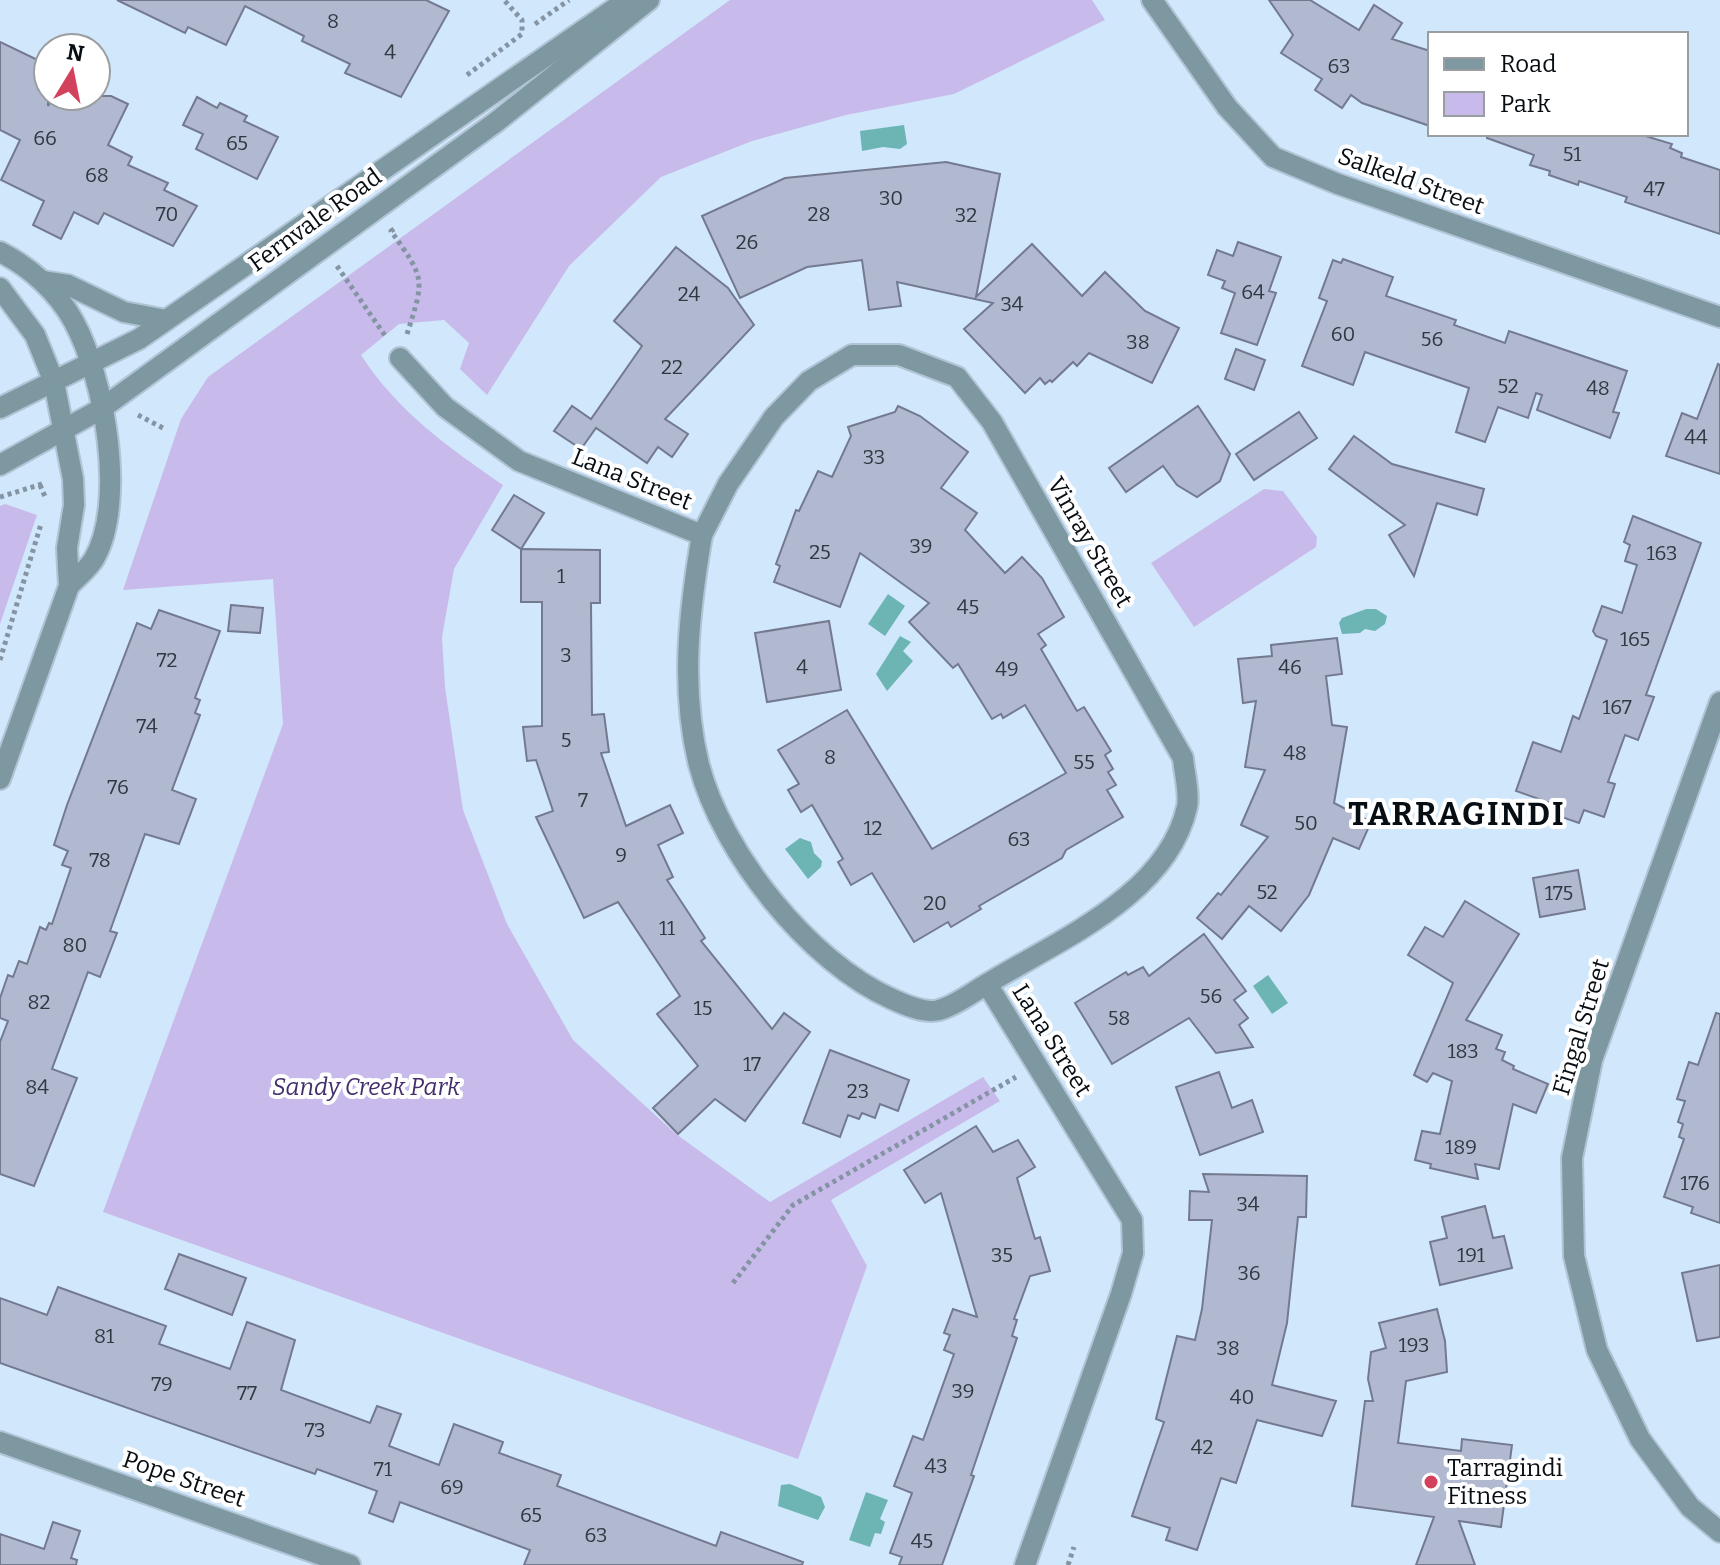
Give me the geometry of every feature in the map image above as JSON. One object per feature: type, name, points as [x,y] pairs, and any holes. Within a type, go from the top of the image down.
[{"type":"street","name":"Fernvale Road","points":[[0,408],[92,364],[166,320],[615,8],[649,0]]},
{"type":"street","name":"Salkeld Street","points":[[1152,0],[1227,107],[1273,157],[1338,184],[1720,317]]},
{"type":"street","name":"Fernvale Road","points":[[0,465],[101,409],[496,122],[615,8]]},
{"type":"street","points":[[0,252],[42,281],[75,324],[92,364],[109,450],[109,503],[94,559],[69,586]]},
{"type":"street","points":[[42,281],[68,285],[124,312],[166,320]]},
{"type":"street","points":[[0,288],[35,335],[54,382],[74,505],[67,548],[69,586],[0,779]]},
{"type":"street","name":"Vinray Street","points":[[702,535],[728,484],[774,417],[809,381],[852,355],[899,355],[957,377],[992,422],[1183,758],[1187,805],[1163,861],[1131,895],[987,984]]},
{"type":"street","name":"Lana Street","points":[[400,358],[445,407],[519,461],[702,535],[691,600],[686,671],[699,765],[726,833],[780,910],[845,972],[886,996],[910,1007],[938,1011],[987,984],[1132,1220],[1133,1253],[1121,1294],[1025,1565]]},
{"type":"street","name":"Fingal Street","points":[[1720,702],[1592,1060],[1572,1158],[1574,1256],[1597,1350],[1640,1439],[1690,1507],[1720,1532]]},
{"type":"street","name":"Pope Street","points":[[0,1442],[350,1565]]},
{"type":"path","points":[[469,86],[464,78],[522,34],[522,20],[504,0]]},
{"type":"path","points":[[535,24],[569,0]]},
{"type":"path","points":[[403,222],[391,231],[419,270],[422,288],[407,336]]},
{"type":"path","points":[[323,246],[400,358]]},
{"type":"path","points":[[134,407],[139,416],[163,428]]},
{"type":"path","points":[[0,497],[43,483],[48,502]]},
{"type":"path","points":[[0,660],[43,517]]},
{"type":"path","points":[[733,1283],[793,1205],[1017,1076]]},
{"type":"path","points":[[1068,1565],[1074,1547]]},
{"type":"green space","name":"Sandy Creek Park","points":[[730,0],[1092,0],[1105,20],[954,94],[846,115],[752,141],[661,177],[569,266],[487,395],[460,369],[469,343],[444,320],[399,324],[361,355],[391,394],[425,427],[503,485],[454,569],[442,637],[445,687],[463,810],[507,924],[573,1040],[676,1134],[770,1202],[983,1077],[1000,1101],[831,1200],[867,1266],[798,1459],[103,1212],[283,724],[273,579],[123,590],[181,419],[208,377]]},
{"type":"green space","points":[[1264,489],[1283,491],[1317,537],[1316,547],[1194,627],[1151,563]]},
{"type":"green space","points":[[5,504],[37,515],[0,624],[0,506]]},
{"type":"shaded area","points":[[904,125],[907,144],[900,149],[883,147],[862,151],[860,131]]},
{"type":"shaded area","points":[[888,594],[905,606],[885,636],[868,624]]},
{"type":"shaded area","points":[[1366,609],[1376,609],[1387,616],[1385,624],[1375,631],[1365,629],[1360,633],[1342,634],[1339,623],[1342,618]]},
{"type":"shaded area","points":[[900,636],[911,642],[903,651],[913,661],[887,691],[876,674]]},
{"type":"shaded area","points":[[800,838],[811,842],[814,853],[822,861],[821,867],[808,879],[785,849]]},
{"type":"shaded area","points":[[1268,975],[1288,1003],[1272,1014],[1253,986]]},
{"type":"shaded area","points":[[790,1484],[821,1497],[825,1507],[818,1520],[778,1506],[781,1485]]},
{"type":"shaded area","points":[[866,1492],[888,1500],[880,1519],[885,1522],[881,1534],[875,1533],[870,1547],[849,1540]]},
{"type":"building","points":[[117,0],[426,0],[449,11],[401,97],[345,73],[350,64],[302,41],[304,36],[245,6],[226,45],[188,27],[185,33]]},
{"type":"building","points":[[1269,0],[1310,0],[1359,30],[1374,5],[1402,23],[1392,39],[1428,50],[1428,125],[1362,103],[1351,95],[1342,108],[1315,90],[1322,79],[1281,53],[1293,35]]},
{"type":"building","points":[[0,42],[32,57],[32,112],[112,112],[112,96],[128,104],[108,145],[132,157],[128,165],[168,183],[164,190],[197,206],[173,246],[104,213],[98,224],[74,212],[61,239],[33,225],[44,201],[1,180],[20,140],[0,130]]},
{"type":"building","points":[[197,97],[217,108],[220,103],[247,116],[244,121],[278,137],[257,179],[196,149],[203,134],[183,125]]},
{"type":"building","points":[[1646,136],[1672,144],[1670,148],[1682,153],[1681,157],[1720,170],[1720,234],[1625,202],[1627,197],[1549,175],[1550,171],[1530,165],[1534,155],[1487,138]]},
{"type":"building","points":[[946,162],[1000,174],[976,297],[1032,244],[1082,296],[1105,272],[1145,311],[1179,328],[1152,383],[1089,353],[1077,366],[1073,362],[1052,382],[1050,380],[1045,384],[1040,378],[1025,393],[964,329],[993,303],[897,282],[901,306],[869,310],[862,260],[807,267],[740,298],[702,216],[785,178]]},
{"type":"building","points":[[1238,242],[1281,257],[1269,291],[1276,293],[1257,345],[1221,333],[1235,293],[1222,288],[1225,281],[1208,275],[1217,250],[1233,256]]},
{"type":"building","points":[[676,247],[728,288],[754,325],[665,419],[688,434],[672,457],[658,447],[647,463],[596,428],[581,449],[554,431],[572,406],[591,419],[642,346],[614,321]]},
{"type":"building","points":[[1343,259],[1393,277],[1386,296],[1456,320],[1454,325],[1505,343],[1509,331],[1627,371],[1613,412],[1619,413],[1610,438],[1537,410],[1542,395],[1536,393],[1528,418],[1498,407],[1485,442],[1456,432],[1469,388],[1365,352],[1353,385],[1302,366],[1327,301],[1319,298],[1333,260],[1341,263]]},
{"type":"building","points":[[1236,349],[1265,360],[1254,390],[1225,379]]},
{"type":"building","points":[[1718,364],[1720,474],[1666,456],[1682,413],[1697,419]]},
{"type":"building","points":[[898,406],[920,416],[968,452],[941,488],[977,513],[965,530],[1005,573],[1022,557],[1042,578],[1064,617],[1038,634],[1046,645],[1041,649],[1077,711],[1084,707],[1111,751],[1105,755],[1113,769],[1108,772],[1116,785],[1107,790],[1123,817],[1066,850],[1062,858],[979,906],[981,909],[951,927],[948,922],[914,942],[872,873],[851,885],[838,862],[843,859],[812,805],[801,812],[788,790],[799,784],[778,750],[847,710],[932,849],[1066,773],[1025,705],[1003,718],[1001,714],[992,719],[958,664],[953,668],[909,622],[929,603],[860,553],[840,607],[774,582],[780,566],[776,564],[796,510],[799,511],[818,471],[832,477],[851,436],[848,427],[895,412]]},
{"type":"building","points":[[1198,406],[1230,454],[1220,481],[1197,497],[1177,485],[1163,466],[1126,492],[1109,468]]},
{"type":"building","points":[[1299,412],[1317,438],[1254,480],[1236,454]]},
{"type":"building","points":[[1354,436],[1392,464],[1484,489],[1477,515],[1437,503],[1414,576],[1389,535],[1405,525],[1329,469]]},
{"type":"building","points":[[514,495],[544,513],[521,549],[492,530]]},
{"type":"building","points":[[1633,516],[1701,543],[1646,695],[1654,697],[1638,740],[1625,735],[1608,782],[1615,784],[1604,817],[1584,810],[1579,823],[1553,814],[1556,805],[1516,791],[1533,742],[1561,752],[1573,716],[1579,719],[1607,640],[1596,636],[1593,631],[1602,606],[1622,613],[1637,565],[1625,561],[1630,545],[1624,542]]},
{"type":"building","points":[[521,549],[600,550],[600,603],[591,603],[592,715],[604,714],[609,752],[601,753],[626,826],[670,805],[683,833],[658,845],[673,877],[667,880],[705,938],[701,941],[772,1029],[784,1013],[810,1032],[745,1121],[715,1099],[678,1134],[653,1108],[698,1066],[657,1014],[680,996],[618,902],[584,918],[536,817],[553,811],[536,760],[527,761],[523,727],[542,726],[542,602],[521,602]]},
{"type":"building","points":[[231,605],[263,608],[260,633],[228,631]]},
{"type":"building","points":[[159,610],[220,631],[195,698],[200,700],[195,713],[200,715],[172,790],[196,799],[179,844],[145,834],[110,931],[117,933],[100,977],[88,972],[52,1069],[77,1078],[34,1186],[0,1174],[0,1042],[8,1021],[0,1018],[0,998],[8,975],[13,977],[19,961],[27,964],[40,927],[46,930],[49,923],[52,924],[71,868],[62,865],[68,851],[54,845],[67,805],[137,623],[151,629]]},
{"type":"building","points":[[829,621],[841,690],[767,702],[755,633]]},
{"type":"building","points":[[1337,638],[1342,674],[1326,676],[1332,725],[1347,727],[1334,803],[1371,822],[1359,849],[1333,838],[1309,895],[1281,931],[1249,906],[1222,939],[1197,918],[1218,893],[1221,895],[1268,837],[1241,825],[1265,770],[1245,767],[1256,701],[1243,703],[1238,659],[1272,656],[1271,645]]},
{"type":"building","points":[[1578,870],[1585,909],[1540,917],[1533,878]]},
{"type":"building","points":[[1465,901],[1519,934],[1466,1020],[1502,1035],[1496,1049],[1505,1052],[1502,1060],[1514,1066],[1513,1069],[1548,1084],[1536,1113],[1513,1104],[1499,1169],[1475,1164],[1478,1179],[1430,1168],[1431,1164],[1415,1160],[1422,1131],[1440,1134],[1452,1081],[1433,1073],[1427,1082],[1414,1075],[1453,983],[1408,955],[1425,927],[1443,937]]},
{"type":"building","points":[[1204,934],[1246,991],[1234,1000],[1248,1018],[1239,1025],[1253,1047],[1216,1053],[1189,1018],[1112,1064],[1075,1003],[1126,972],[1128,975],[1143,967],[1149,976]]},
{"type":"building","points":[[1716,1013],[1720,1014],[1720,1223],[1691,1213],[1693,1207],[1664,1197],[1684,1139],[1679,1137],[1683,1124],[1678,1122],[1685,1101],[1677,1099],[1689,1062],[1698,1065]]},
{"type":"building","points":[[830,1050],[909,1080],[898,1111],[880,1104],[875,1118],[862,1113],[859,1119],[848,1115],[840,1137],[803,1123]]},
{"type":"building","points":[[1219,1072],[1232,1108],[1252,1100],[1263,1132],[1200,1155],[1176,1087]]},
{"type":"building","points":[[976,1126],[993,1152],[1018,1140],[1035,1167],[1017,1178],[1035,1239],[1040,1237],[1050,1271],[1030,1276],[1014,1319],[1017,1320],[1012,1336],[1017,1338],[971,1475],[974,1476],[942,1565],[899,1565],[902,1557],[890,1553],[912,1493],[894,1486],[913,1436],[923,1440],[954,1354],[944,1350],[950,1335],[944,1333],[953,1309],[977,1317],[941,1193],[925,1203],[904,1170]]},
{"type":"building","points":[[1203,1174],[1307,1176],[1306,1217],[1298,1217],[1287,1323],[1272,1385],[1336,1401],[1322,1436],[1257,1420],[1236,1483],[1221,1478],[1197,1550],[1166,1540],[1170,1528],[1132,1516],[1164,1422],[1156,1419],[1177,1336],[1195,1340],[1202,1309],[1212,1220],[1189,1220],[1190,1191],[1209,1192]]},
{"type":"building","points":[[1485,1206],[1493,1238],[1504,1236],[1512,1268],[1440,1285],[1430,1242],[1447,1238],[1442,1217]]},
{"type":"building","points":[[179,1254],[246,1278],[232,1315],[165,1289]]},
{"type":"building","points":[[1720,1265],[1720,1337],[1697,1341],[1682,1273]]},
{"type":"building","points":[[58,1287],[166,1326],[159,1344],[230,1369],[247,1322],[295,1340],[281,1390],[370,1423],[377,1406],[401,1414],[389,1446],[439,1465],[454,1424],[503,1442],[499,1453],[561,1475],[557,1486],[716,1546],[721,1532],[803,1562],[802,1565],[524,1565],[530,1550],[400,1502],[393,1522],[369,1513],[377,1491],[317,1469],[315,1474],[0,1363],[0,1298],[47,1315]]},
{"type":"building","points":[[1437,1309],[1445,1341],[1447,1372],[1406,1381],[1398,1443],[1461,1451],[1462,1439],[1512,1445],[1501,1527],[1459,1521],[1475,1565],[1416,1565],[1434,1517],[1352,1506],[1365,1401],[1373,1401],[1368,1379],[1371,1352],[1386,1348],[1379,1323]]},
{"type":"building","points":[[53,1522],[80,1531],[71,1558],[77,1560],[76,1565],[0,1565],[0,1534],[44,1549]]},
{"type":"place","name":"Tarragindi Fitness","points":[[1431,1482]]},
{"type":"district","name":"TARRAGINDI","points":[[1457,814]]}]
